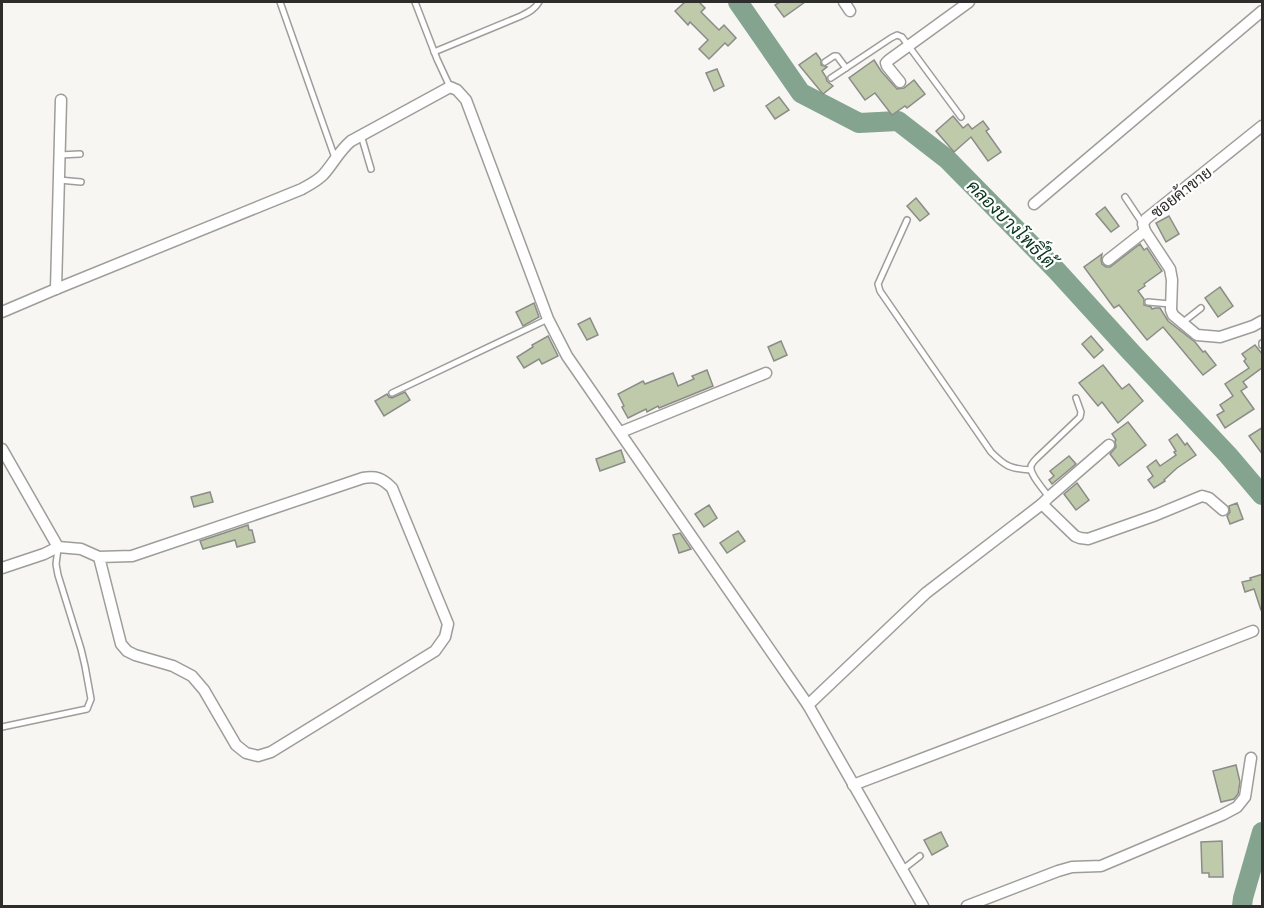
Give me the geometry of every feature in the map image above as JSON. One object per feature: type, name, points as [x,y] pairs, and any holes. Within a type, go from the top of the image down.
[{"type":"street","points":[[844,2],[850,11]]},
{"type":"street","points":[[900,82],[886,63],[969,2]]},
{"type":"street","points":[[1034,204],[1263,11]]},
{"type":"street","points":[[2,312],[302,189],[315,182],[323,174],[341,149],[362,135],[450,87],[457,90],[466,100],[548,319],[567,356],[808,705],[923,906]]},
{"type":"street","points":[[56,289],[61,100]]},
{"type":"street","name":"ซอยค้าขาย","points":[[1170,304],[1172,280],[1170,269],[1144,228],[1146,219],[1263,126]]},
{"type":"street","points":[[1108,260],[1144,228]]},
{"type":"street","points":[[1170,304],[1173,315],[1197,335],[1220,337],[1263,321]]},
{"type":"street","points":[[621,432],[766,373]]},
{"type":"street","points":[[808,705],[926,593],[1045,501],[1109,445]]},
{"type":"street","points":[[2,450],[58,547]]},
{"type":"street","points":[[2,568],[58,547],[81,549],[99,557],[132,556],[363,477],[374,476],[384,479],[392,488],[448,624],[445,637],[435,651],[271,752],[258,756],[246,753],[236,745],[204,690],[192,676],[173,666],[135,655],[121,644],[99,557]]},
{"type":"street","points":[[1045,501],[1075,536],[1088,539],[1202,496],[1214,501],[1223,510]]},
{"type":"street","points":[[853,785],[1252,631]]},
{"type":"street","points":[[967,906],[1058,871],[1072,867],[1101,866],[1222,815],[1237,807],[1245,797],[1251,758]]},
{"type":"lane","points":[[280,2],[335,158]]},
{"type":"lane","points":[[415,2],[450,87]]},
{"type":"lane","points":[[434,52],[530,12],[539,2]]},
{"type":"lane","points":[[831,78],[897,35],[909,45],[961,117]]},
{"type":"lane","points":[[825,62],[837,56],[846,68]]},
{"type":"lane","points":[[362,135],[371,169]]},
{"type":"lane","points":[[59,155],[80,154]]},
{"type":"lane","points":[[59,180],[81,182]]},
{"type":"lane","points":[[1125,197],[1144,228]]},
{"type":"lane","points":[[907,220],[878,284],[880,291],[991,452],[1003,464],[1013,469],[1031,470]]},
{"type":"lane","points":[[1148,302],[1170,304]]},
{"type":"lane","points":[[1182,323],[1201,308]]},
{"type":"lane","points":[[392,393],[548,319]]},
{"type":"lane","points":[[1045,501],[1032,475],[1031,465],[1080,417],[1081,412],[1076,398]]},
{"type":"lane","points":[[2,727],[87,709],[91,699],[81,649],[56,564],[58,547]]},
{"type":"lane","points":[[902,870],[920,856]]},
{"type":"building","points":[[685,2],[699,2],[705,8],[701,12],[719,30],[724,25],[736,38],[728,46],[725,43],[709,59],[699,49],[708,40],[690,22],[688,25],[675,11]]},
{"type":"building","points":[[780,2],[805,2],[784,17],[775,5]]},
{"type":"building","points":[[816,53],[821,60],[821,65],[827,67],[822,71],[827,81],[833,86],[823,94],[799,65]]},
{"type":"building","points":[[874,60],[897,89],[904,88],[914,80],[925,94],[907,108],[905,106],[892,115],[875,93],[865,100],[849,78]]},
{"type":"building","points":[[717,69],[724,86],[714,91],[706,73]]},
{"type":"building","points":[[779,97],[789,110],[775,119],[766,106]]},
{"type":"building","points":[[953,116],[963,128],[968,124],[972,129],[983,121],[989,129],[986,131],[1001,152],[988,161],[971,137],[954,152],[936,131]]},
{"type":"building","points":[[916,198],[929,214],[920,221],[907,206]]},
{"type":"building","points":[[1105,207],[1119,226],[1111,232],[1096,214]]},
{"type":"building","points":[[1169,216],[1179,234],[1166,242],[1156,223]]},
{"type":"building","points":[[1140,244],[1144,250],[1147,248],[1162,271],[1138,291],[1144,299],[1144,305],[1152,309],[1160,308],[1168,321],[1195,342],[1203,352],[1205,351],[1216,365],[1203,375],[1163,327],[1147,340],[1119,305],[1114,308],[1084,267],[1102,254],[1102,264],[1110,267]]},
{"type":"building","points":[[1220,287],[1233,306],[1218,317],[1205,298]]},
{"type":"building","points":[[534,303],[539,317],[523,326],[516,312]]},
{"type":"building","points":[[590,318],[598,335],[587,340],[578,324]]},
{"type":"building","points":[[548,336],[558,356],[542,364],[539,359],[524,368],[517,357]]},
{"type":"building","points":[[1091,336],[1103,350],[1094,358],[1082,344]]},
{"type":"building","points":[[781,341],[787,355],[774,361],[768,347]]},
{"type":"building","points":[[1255,345],[1263,355],[1263,367],[1243,382],[1247,387],[1241,391],[1254,409],[1225,428],[1217,415],[1224,411],[1220,405],[1233,396],[1225,384],[1249,368],[1242,354]]},
{"type":"building","points":[[1103,365],[1122,389],[1129,384],[1143,401],[1118,423],[1102,402],[1098,406],[1079,383]]},
{"type":"building","points":[[707,370],[713,386],[659,408],[658,406],[647,412],[646,409],[628,418],[622,407],[624,406],[618,394],[643,381],[645,384],[673,373],[678,386],[694,379],[692,376]]},
{"type":"building","points":[[405,392],[410,400],[384,416],[375,401],[387,394],[392,398]]},
{"type":"building","points":[[1128,422],[1146,445],[1119,466],[1110,454],[1116,447],[1116,440],[1112,434]]},
{"type":"building","points":[[1263,427],[1263,455],[1249,436]]},
{"type":"building","points":[[1177,434],[1196,455],[1154,488],[1148,480],[1153,476],[1147,467],[1156,460],[1160,466],[1176,455],[1169,440]]},
{"type":"building","points":[[621,450],[625,462],[600,471],[596,459]]},
{"type":"building","points":[[1069,456],[1076,464],[1052,484],[1049,480],[1054,476],[1050,471]]},
{"type":"building","points":[[1077,483],[1089,500],[1076,510],[1064,494]]},
{"type":"building","points":[[210,492],[213,502],[194,507],[191,497]]},
{"type":"building","points":[[1237,503],[1243,519],[1230,524],[1227,516],[1230,512],[1229,506]]},
{"type":"building","points":[[709,505],[717,518],[704,527],[695,514]]},
{"type":"building","points":[[248,525],[255,542],[237,547],[235,540],[203,549],[200,541]]},
{"type":"building","points":[[738,531],[745,541],[727,553],[720,543]]},
{"type":"building","points":[[680,533],[691,549],[679,553],[673,535]]},
{"type":"building","points":[[1263,574],[1263,610],[1261,610],[1254,589],[1245,592],[1242,582]]},
{"type":"building","points":[[1236,765],[1240,782],[1238,794],[1234,799],[1221,802],[1213,771]]},
{"type":"building","points":[[941,832],[948,846],[932,855],[924,840]]},
{"type":"building","points":[[1222,841],[1223,877],[1209,877],[1209,873],[1202,873],[1201,842]]},
{"type":"waterway","name":"คลองบางโพธิ์ใต้","points":[[738,2],[801,93],[859,123],[898,121],[947,159],[1057,271],[1228,455],[1262,495]]},
{"type":"waterway","name":"คลองบางโพธิ์ใต้","points":[[1242,906],[1262,832]]}]
